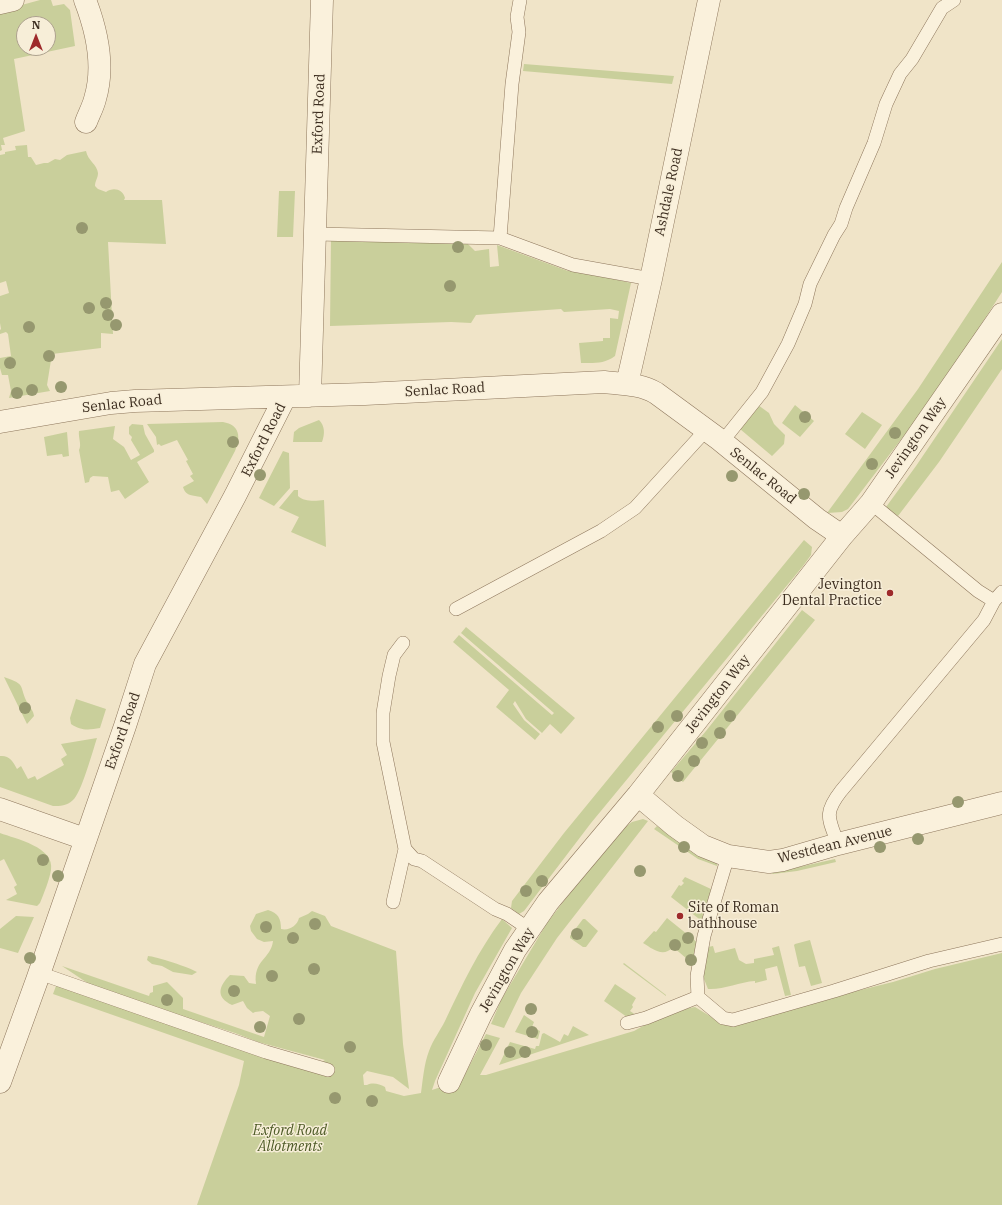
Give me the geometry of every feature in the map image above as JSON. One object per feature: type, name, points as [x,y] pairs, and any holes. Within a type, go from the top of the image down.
[{"type":"street","points":[[0,3],[13,0]]},
{"type":"street","points":[[85,0],[98,44],[100,71],[95,100],[86,122]]},
{"type":"street","name":"Exford Road","points":[[310,396],[322,0]]},
{"type":"street","name":"Ashdale Road","points":[[627,384],[651,279],[710,0]]},
{"type":"street","name":"Jevington Way","points":[[449,1082],[502,973],[529,929],[561,885],[638,795],[842,536],[871,502],[1002,314]]},
{"type":"street","name":"Senlac Road","points":[[0,422],[111,403],[187,399],[310,396],[604,382],[627,384],[651,390],[714,436],[817,520],[842,536]]},
{"type":"street","name":"Exford Road","points":[[0,1082],[125,726],[145,664],[235,496],[285,397]]},
{"type":"street","name":"Westdean Avenue","points":[[638,795],[689,837],[703,846],[728,856],[768,862],[783,860],[838,844],[1002,803]]},
{"type":"street","points":[[0,809],[85,839]]},
{"type":"lane","points":[[500,238],[512,84],[519,32],[517,17],[520,0]]},
{"type":"lane","points":[[456,609],[601,531],[635,508],[762,392],[788,344],[805,304],[810,284],[834,235],[842,224],[846,208],[874,143],[886,104],[900,74],[912,59],[942,8],[954,0]]},
{"type":"lane","points":[[316,234],[500,238],[573,265],[651,279]]},
{"type":"lane","points":[[838,844],[829,821],[828,812],[830,806],[984,620],[998,596],[978,591],[871,502]]},
{"type":"lane","points":[[393,902],[405,848],[384,742],[384,712],[388,676],[394,655],[403,643]]},
{"type":"lane","points":[[405,848],[414,859]]},
{"type":"lane","points":[[728,856],[704,936],[696,976],[698,996],[723,1018],[733,1020],[834,991],[929,961],[1002,944]]},
{"type":"lane","points":[[401,866],[407,860],[414,859],[422,861],[495,909],[507,914],[529,929]]},
{"type":"lane","points":[[39,973],[266,1052],[328,1070]]},
{"type":"lane","points":[[627,1023],[646,1018],[698,996]]},
{"type":"green space","points":[[40,0],[51,0],[53,6],[64,4],[70,10],[75,46],[56,50],[56,16],[16,16],[16,56],[28,56],[14,59],[25,131],[3,138],[5,145],[1,145],[2,150],[0,151],[0,11]]},
{"type":"green space","points":[[524,64],[674,76],[672,84],[523,71]]},
{"type":"green space","points":[[27,145],[28,157],[31,157],[36,165],[48,163],[55,159],[60,160],[67,155],[86,151],[98,173],[95,186],[98,189],[106,192],[115,189],[120,191],[124,195],[124,200],[162,200],[166,244],[108,242],[113,334],[101,333],[101,348],[52,354],[47,385],[50,391],[9,398],[11,391],[8,375],[2,375],[0,368],[0,358],[11,356],[8,334],[6,332],[0,334],[0,296],[9,293],[6,281],[0,283],[0,155],[5,154],[5,152],[16,150],[15,146]]},
{"type":"green space","points":[[279,191],[295,191],[293,237],[277,237]]},
{"type":"green space","points":[[331,237],[465,241],[475,251],[489,249],[490,267],[499,266],[497,245],[568,271],[579,271],[631,283],[615,356],[603,362],[581,363],[579,343],[603,341],[603,338],[610,338],[610,318],[618,319],[619,311],[610,309],[564,312],[561,309],[476,315],[471,323],[451,322],[330,326]]},
{"type":"green space","points":[[1002,262],[1002,292],[946,379],[848,509],[842,512],[827,513],[918,389]]},
{"type":"green space","points":[[1002,339],[1002,369],[939,462],[898,516],[886,507],[916,466]]},
{"type":"green space","points":[[758,405],[769,413],[774,424],[785,435],[784,444],[772,456],[740,429]]},
{"type":"green space","points":[[795,405],[814,421],[800,437],[782,423]]},
{"type":"green space","points":[[862,412],[882,425],[865,449],[845,434]]},
{"type":"green space","points":[[319,420],[324,430],[322,442],[293,442],[294,432],[299,428]]},
{"type":"green space","points":[[223,422],[233,426],[236,429],[238,432],[238,441],[235,451],[207,504],[201,497],[190,495],[184,490],[183,487],[194,481],[190,476],[193,474],[186,461],[188,460],[177,440],[161,446],[159,444],[157,445],[156,437],[147,424]]},
{"type":"green space","points":[[132,424],[143,425],[145,434],[154,450],[154,452],[137,462],[149,482],[125,499],[119,490],[111,492],[108,477],[93,476],[90,478],[89,482],[85,483],[79,450],[79,431],[115,426],[113,439],[124,447],[131,460],[140,455],[131,440],[132,437],[129,434],[129,427]]},
{"type":"green space","points":[[67,432],[69,456],[63,457],[62,454],[47,456],[44,437]]},
{"type":"green space","points":[[283,451],[289,453],[290,488],[274,506],[259,498]]},
{"type":"green space","points":[[294,490],[298,490],[298,496],[303,499],[314,501],[324,500],[326,547],[291,532],[299,517],[279,508]]},
{"type":"green space","points":[[804,540],[812,547],[811,555],[803,566],[591,823],[524,911],[519,914],[511,908],[512,901],[564,833]]},
{"type":"green space","points":[[802,610],[815,620],[683,782],[671,772],[706,731]]},
{"type":"green space","points":[[466,627],[575,718],[561,734],[550,724],[542,733],[526,719],[515,701],[513,704],[524,720],[540,734],[535,740],[496,707],[509,690],[453,642],[459,635],[552,715],[554,713],[461,633]]},
{"type":"green space","points":[[4,677],[20,684],[34,716],[27,724]]},
{"type":"green space","points":[[76,699],[106,709],[100,728],[85,729],[78,728],[71,724],[70,718]]},
{"type":"green space","points":[[97,738],[80,789],[73,800],[66,805],[53,806],[0,787],[0,756],[6,756],[10,759],[17,769],[21,766],[28,779],[35,776],[37,780],[64,765],[61,759],[67,755],[61,744]]},
{"type":"green space","points":[[643,819],[648,821],[557,938],[521,993],[504,1028],[491,1024],[501,1000],[547,923],[587,871],[625,827],[632,822]]},
{"type":"green space","points":[[657,826],[687,848],[717,863],[717,866],[698,859],[654,829]]},
{"type":"green space","points":[[0,833],[33,845],[47,855],[51,862],[48,883],[40,903],[37,906],[6,900],[17,894],[14,887],[17,885],[4,859],[0,861]]},
{"type":"green space","points":[[835,859],[836,862],[797,871],[772,873],[773,871]]},
{"type":"green space","points":[[685,877],[711,889],[703,922],[671,897],[679,885],[681,886],[684,883],[682,881]]},
{"type":"green space","name":"Exford Road Allotments","points":[[268,910],[278,916],[281,929],[292,927],[299,918],[312,911],[325,916],[331,926],[396,951],[403,1044],[409,1089],[393,1077],[367,1071],[363,1075],[364,1085],[378,1084],[385,1087],[386,1091],[404,1096],[421,1093],[427,1056],[431,1047],[464,981],[493,931],[502,919],[512,928],[475,993],[432,1090],[462,1080],[486,1034],[500,1038],[480,1075],[486,1075],[634,1031],[663,1015],[679,1010],[695,1007],[723,1024],[893,982],[935,969],[1002,953],[1002,1205],[197,1205],[239,1085],[244,1061],[53,994],[57,986],[322,1062],[325,1060],[258,1042],[235,1033],[95,988],[62,966],[149,996],[150,993],[153,992],[153,986],[167,982],[183,998],[183,1009],[264,1037],[270,1016],[263,1011],[253,1013],[247,1008],[243,1001],[232,1005],[223,998],[220,991],[223,983],[230,975],[244,976],[249,983],[256,984],[257,970],[272,947],[273,941],[264,942],[257,939],[251,931],[250,926],[256,914]]},
{"type":"green space","points":[[16,916],[34,917],[18,953],[0,948],[0,929]]},
{"type":"green space","points":[[667,918],[698,943],[693,964],[673,947],[666,952],[662,952],[654,950],[643,943],[654,931],[656,932]]},
{"type":"green space","points":[[583,919],[585,919],[598,931],[586,947],[583,947],[570,938]]},
{"type":"green space","points":[[810,940],[822,983],[811,986],[805,966],[799,967],[794,945]]},
{"type":"green space","points":[[713,946],[715,953],[735,948],[739,960],[746,964],[754,963],[754,959],[774,955],[772,948],[779,946],[791,995],[785,996],[777,966],[765,969],[767,980],[708,989],[702,974],[708,947]]},
{"type":"green space","points":[[148,956],[173,962],[197,972],[192,975],[173,972],[162,966],[152,964],[147,960]]},
{"type":"green space","points":[[624,963],[666,995],[666,996],[623,964]]},
{"type":"green space","points":[[615,984],[636,998],[630,1011],[636,1015],[627,1017],[604,1001]]},
{"type":"green space","points":[[524,1015],[534,1022],[532,1027],[540,1031],[538,1039],[515,1032]]},
{"type":"green space","points":[[573,1026],[589,1035],[499,1065],[510,1042],[535,1049],[536,1046],[539,1046],[542,1034],[544,1033],[560,1042],[564,1034],[568,1036]]},
{"type":"place","name":"Jevington Dental Practice","points":[[890,593]]},
{"type":"place","name":"Site of Roman bathhouse","points":[[680,916]]}]
